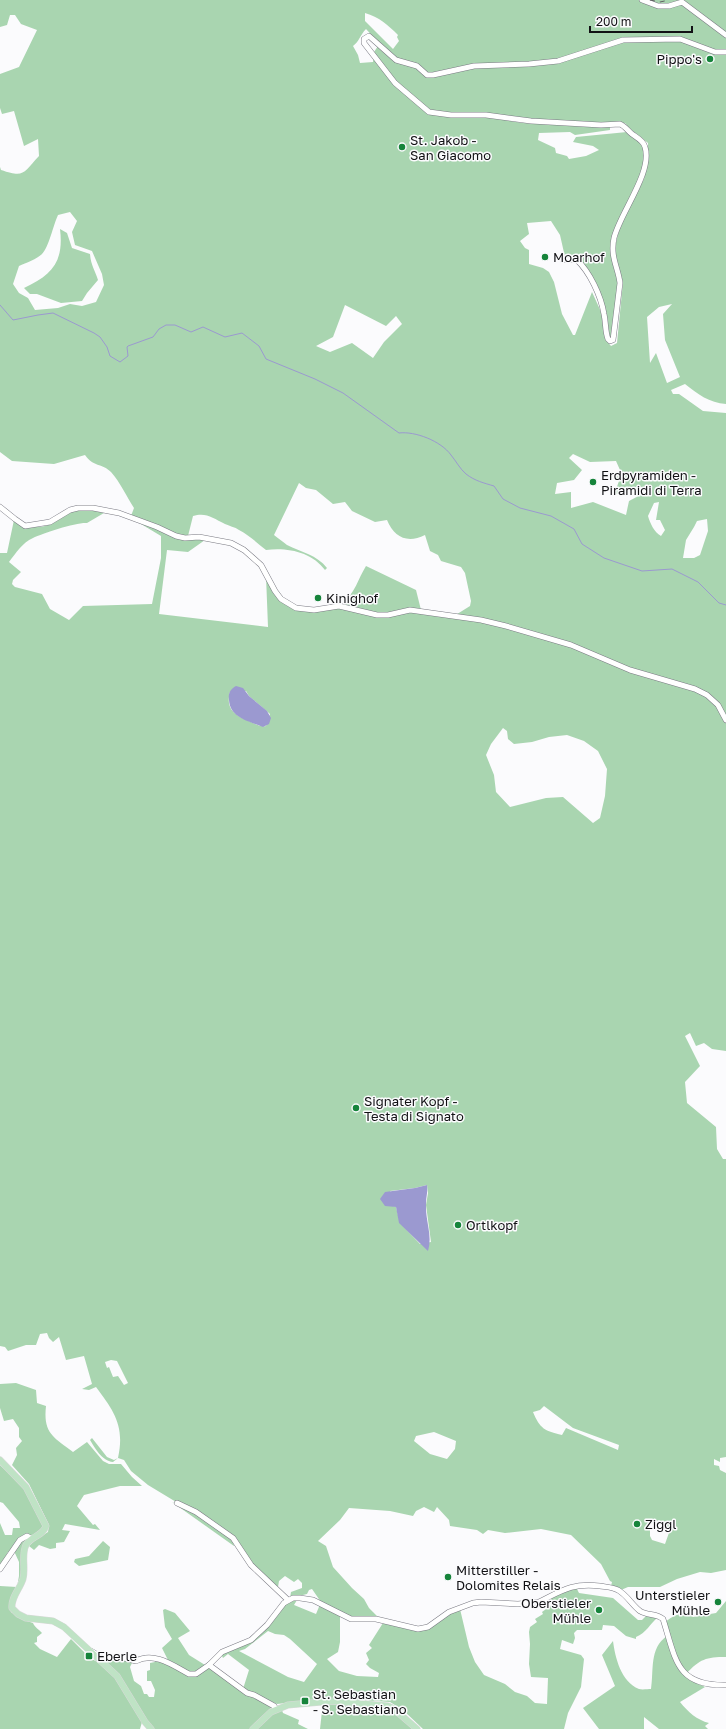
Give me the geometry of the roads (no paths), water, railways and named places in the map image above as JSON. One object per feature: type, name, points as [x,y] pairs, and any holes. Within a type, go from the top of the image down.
[{"type":"main road","points":[[0,1460],[26,1487],[46,1526],[43,1532],[32,1538],[26,1546],[23,1579],[13,1599],[12,1608],[18,1614],[26,1618],[53,1621],[62,1625],[117,1676],[145,1722],[151,1729]]},
{"type":"main road","points":[[253,1729],[276,1709],[288,1705],[333,1701],[381,1704],[394,1709],[417,1729]]},
{"type":"street","points":[[642,0],[658,6],[669,6],[682,2],[726,35]]},
{"type":"street","points":[[562,260],[576,260],[582,265],[591,279],[601,304],[608,339],[610,341],[613,340],[620,283],[614,263],[614,239],[619,223],[636,191],[642,175],[645,162],[644,145],[620,124],[601,125],[531,121],[486,115],[451,115],[430,112],[395,83],[364,42],[364,39],[369,36],[396,60],[417,66],[427,74],[433,75],[474,66],[529,64],[558,61],[623,40],[680,39],[715,52],[726,52]]},
{"type":"street","points":[[0,507],[25,526],[50,522],[70,510],[78,508],[92,508],[119,513],[157,527],[176,536],[185,538],[199,537],[231,543],[244,550],[261,565],[281,599],[296,608],[314,610],[339,606],[377,615],[388,616],[410,610],[481,620],[506,626],[571,645],[630,670],[695,689],[707,695],[718,706],[726,720]]},
{"type":"street","points":[[177,1503],[196,1512],[233,1538],[251,1565],[288,1600]]},
{"type":"street","points":[[0,1569],[20,1540],[27,1536],[32,1538]]},
{"type":"street","points":[[89,1650],[94,1651],[105,1659],[120,1657],[136,1661],[140,1659],[155,1658],[189,1674],[196,1674],[209,1665],[222,1652],[251,1640],[267,1625],[288,1600],[300,1598],[307,1599],[324,1605],[351,1619],[376,1619],[418,1629],[428,1627],[450,1612],[472,1603],[534,1603],[540,1602],[571,1586],[588,1585],[610,1587],[619,1590],[640,1610],[647,1614],[659,1616],[663,1619],[678,1664],[687,1676],[702,1684],[726,1685]]},
{"type":"street","points":[[209,1665],[247,1693],[254,1695],[276,1709]]},
{"type":"water","points":[[236,686],[243,688],[249,696],[267,711],[271,718],[269,724],[263,727],[246,721],[233,711],[230,706],[229,696],[231,690]]},
{"type":"water","points":[[427,1185],[426,1210],[430,1240],[428,1251],[399,1223],[396,1207],[385,1206],[380,1199],[385,1192]]},
{"type":"waterway","points":[[0,305],[13,320],[53,313],[100,337],[107,347],[110,356],[120,362],[128,356],[128,346],[153,337],[159,329],[166,325],[175,325],[191,332],[203,327],[225,337],[242,333],[259,346],[266,359],[315,379],[343,393],[399,433],[420,435],[441,445],[469,476],[480,482],[494,486],[503,499],[520,508],[551,516],[574,529],[582,544],[604,558],[642,571],[672,569],[698,582],[719,603],[726,605]]},
{"type":"railway","points":[[650,0],[660,2],[669,0]]},
{"type":"place","name":"Pippo's","points":[[710,59]]},
{"type":"place","name":"St. Jakob - San Giacomo","points":[[402,147]]},
{"type":"place","name":"Moarhof","points":[[545,257]]},
{"type":"place","name":"Erdpyramiden - Piramidi di Terra","points":[[593,482]]},
{"type":"place","name":"Kinighof","points":[[318,598]]},
{"type":"place","name":"Signater Kopf - Testa di Signato","points":[[356,1108]]},
{"type":"place","name":"Ortlkopf","points":[[458,1225]]},
{"type":"place","name":"Ziggl","points":[[637,1524]]},
{"type":"place","name":"Mitterstiller - Dolomites Relais","points":[[448,1577]]},
{"type":"place","name":"Unterstieler Mühle","points":[[718,1602]]},
{"type":"place","name":"Oberstieler Mühle","points":[[599,1610]]},
{"type":"place","name":"Eberle","points":[[89,1656]]},
{"type":"place","name":"St. Sebastian - S. Sebastiano","points":[[305,1701]]}]
